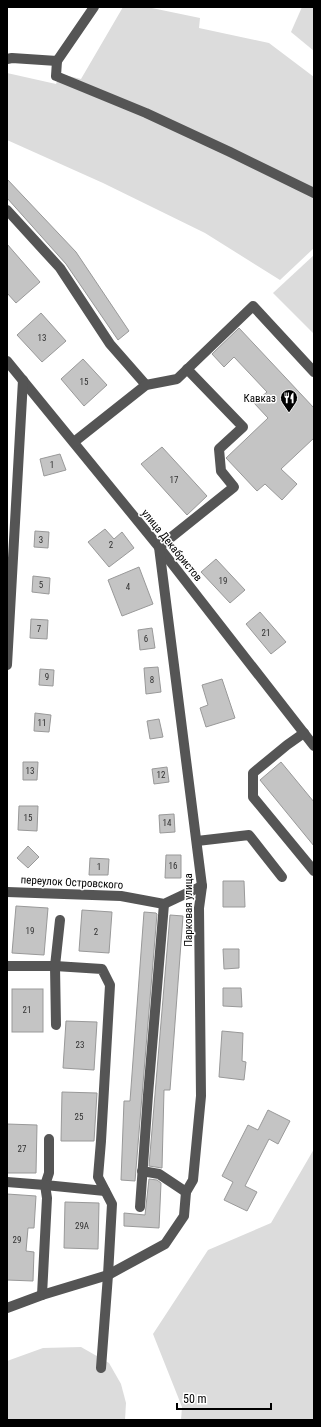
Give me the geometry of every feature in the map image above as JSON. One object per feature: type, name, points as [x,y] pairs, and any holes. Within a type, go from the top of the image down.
[{"type":"street","points":[[94,7],[57,61],[56,76],[146,113],[314,193]]},
{"type":"street","points":[[7,59],[57,61]]},
{"type":"street","points":[[7,210],[60,268],[110,344],[146,385]]},
{"type":"street","points":[[74,442],[146,385],[177,379],[252,306],[314,372]]},
{"type":"street","name":"улица Декабристов","points":[[9,367],[23,380],[159,547],[314,746]]},
{"type":"street","points":[[159,547],[234,487],[221,471],[219,449],[243,426],[187,369]]},
{"type":"street","points":[[7,665],[23,380]]},
{"type":"street","name":"Парковая улица","points":[[108,1274],[165,1244],[184,1216],[186,1192],[193,1180],[201,1096],[199,908],[202,886],[159,547]]},
{"type":"street","points":[[304,733],[253,773],[253,797],[314,871]]},
{"type":"street","points":[[197,841],[249,835],[282,877]]},
{"type":"street","points":[[140,1207],[164,904],[202,886]]},
{"type":"street","name":"переулок Островского","points":[[7,892],[121,896],[164,904]]},
{"type":"street","points":[[56,1025],[55,966],[60,920]]},
{"type":"street","points":[[7,966],[55,966],[102,969],[110,985],[98,1177],[112,1204],[101,1368]]},
{"type":"street","points":[[42,1295],[47,1198],[45,1185],[49,1173],[49,1140]]},
{"type":"street","points":[[142,1171],[159,1174],[186,1192]]},
{"type":"street","points":[[7,1182],[105,1191]]},
{"type":"street","points":[[7,1308],[108,1274]]},
{"type":"shaded area","points":[[123,7],[147,7],[200,18],[199,28],[269,43],[314,77],[314,248],[280,280],[205,233],[103,183],[7,140],[7,73],[56,84],[60,74],[81,79]]},
{"type":"shaded area","points":[[302,7],[314,7],[314,51],[291,32]]},
{"type":"shaded area","points":[[314,255],[314,334],[273,293]]},
{"type":"shaded area","points":[[314,1149],[314,1420],[181,1420],[182,1407],[153,1334],[208,1250],[271,1223]]},
{"type":"shaded area","points":[[81,1347],[109,1363],[121,1384],[126,1403],[125,1420],[7,1420],[7,1361],[43,1348]]},
{"type":"building","points":[[7,179],[76,252],[129,331],[118,340],[66,264],[7,198]]},
{"type":"building","points":[[7,244],[40,282],[16,303],[7,293]]},
{"type":"building","points":[[41,313],[66,341],[42,362],[17,335]]},
{"type":"building","name":"Кавказ","points":[[239,328],[314,408],[314,438],[281,469],[297,484],[282,500],[265,484],[257,491],[226,458],[268,418],[254,403],[267,392],[234,357],[224,367],[212,354]]},
{"type":"building","points":[[83,359],[107,385],[84,406],[61,379]]},
{"type":"building","points":[[162,447],[207,496],[187,515],[141,464]]},
{"type":"building","points":[[60,454],[66,470],[44,476],[40,459]]},
{"type":"building","points":[[105,529],[114,539],[122,532],[134,548],[109,567],[88,542]]},
{"type":"building","points":[[35,531],[49,532],[48,548],[34,547]]},
{"type":"building","points":[[216,559],[245,590],[230,603],[201,572]]},
{"type":"building","points":[[139,567],[153,604],[122,616],[108,580]]},
{"type":"building","points":[[33,576],[50,578],[49,594],[32,592]]},
{"type":"building","points":[[260,612],[286,642],[271,654],[246,624]]},
{"type":"building","points":[[31,619],[48,620],[47,639],[30,638]]},
{"type":"building","points":[[152,628],[155,648],[140,650],[138,630]]},
{"type":"building","points":[[158,667],[161,692],[146,694],[144,668]]},
{"type":"building","points":[[40,669],[54,670],[53,686],[39,685]]},
{"type":"building","points":[[222,679],[235,718],[206,727],[200,708],[208,705],[202,685]]},
{"type":"building","points":[[35,713],[51,715],[49,732],[34,731]]},
{"type":"building","points":[[159,719],[163,737],[150,739],[147,721]]},
{"type":"building","points":[[23,762],[38,762],[37,780],[23,780]]},
{"type":"building","points":[[281,762],[314,802],[314,846],[260,780]]},
{"type":"building","points":[[167,767],[169,782],[154,784],[152,769]]},
{"type":"building","points":[[19,806],[38,806],[37,831],[18,830]]},
{"type":"building","points":[[174,814],[175,832],[160,833],[159,815]]},
{"type":"building","points":[[28,846],[39,857],[28,868],[17,858]]},
{"type":"building","points":[[166,855],[181,855],[181,878],[165,878]]},
{"type":"building","points":[[90,858],[109,859],[108,875],[89,875]]},
{"type":"building","points":[[223,881],[244,881],[245,907],[223,907]]},
{"type":"building","points":[[16,906],[48,908],[44,955],[12,953]]},
{"type":"building","points":[[82,910],[112,912],[109,953],[79,951]]},
{"type":"building","points":[[144,912],[157,914],[135,1181],[121,1180],[124,1101],[130,1101]]},
{"type":"building","points":[[170,915],[183,916],[170,1090],[164,1090],[162,1168],[149,1166]]},
{"type":"building","points":[[223,949],[239,949],[239,968],[224,969]]},
{"type":"building","points":[[223,988],[241,988],[242,1007],[223,1006]]},
{"type":"building","points":[[12,989],[43,989],[43,1032],[12,1032]]},
{"type":"building","points":[[66,1021],[97,1022],[94,1070],[63,1068]]},
{"type":"building","points":[[222,1031],[243,1033],[242,1061],[246,1062],[244,1080],[219,1077]]},
{"type":"building","points":[[62,1092],[97,1093],[94,1141],[61,1141]]},
{"type":"building","points":[[268,1110],[290,1121],[278,1144],[269,1139],[245,1186],[257,1192],[247,1211],[224,1200],[233,1182],[222,1176],[248,1125],[258,1130]]},
{"type":"building","points":[[7,1124],[37,1125],[36,1173],[7,1173]]},
{"type":"building","points":[[149,1179],[157,1180],[161,1183],[159,1228],[124,1226],[124,1213],[145,1215]]},
{"type":"building","points":[[7,1194],[36,1196],[34,1228],[28,1228],[26,1251],[34,1252],[33,1281],[7,1280]]},
{"type":"building","points":[[65,1202],[99,1203],[98,1249],[64,1248]]},
{"type":"place","name":"Кавказ","points":[[289,413]]}]
